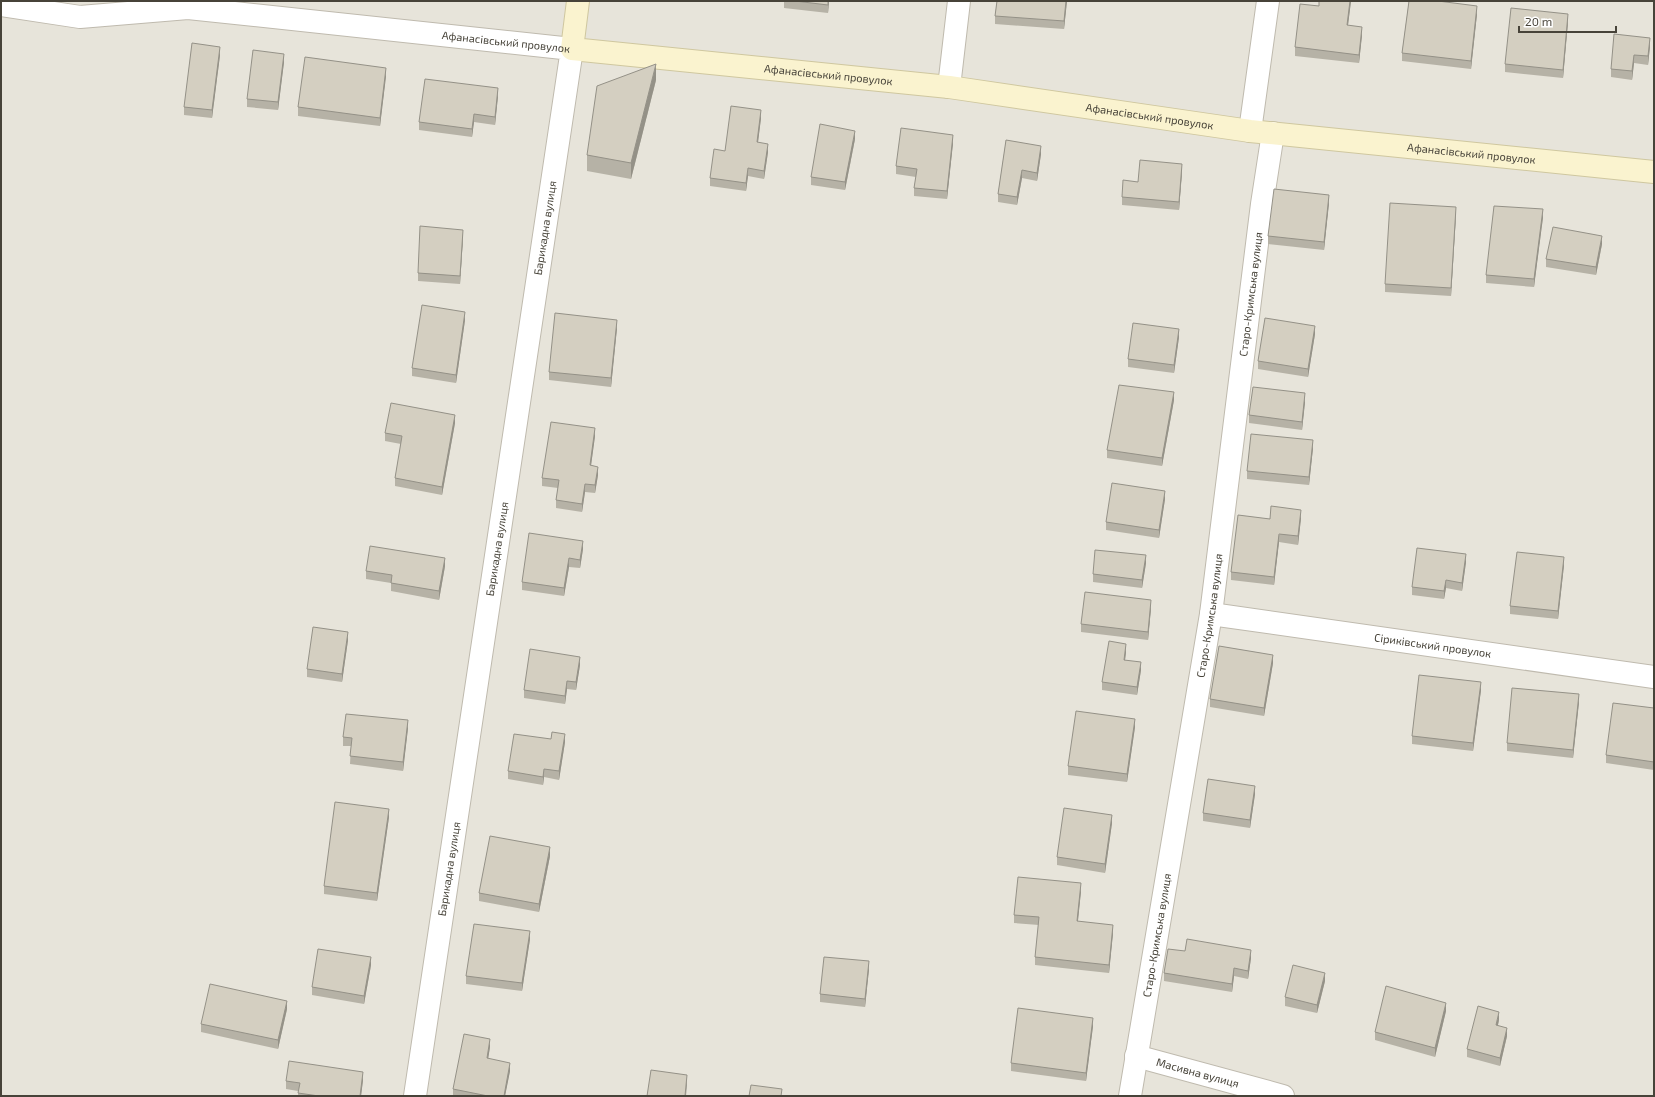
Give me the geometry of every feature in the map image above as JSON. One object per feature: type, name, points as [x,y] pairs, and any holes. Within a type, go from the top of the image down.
[{"type":"street","name":"Барикадна вулиця","points":[[415,1096],[578,1]]},
{"type":"street","points":[[949,87],[960,1]]},
{"type":"street","points":[[1250,131],[1268,1]]},
{"type":"street","name":"Афанасівський провулок","points":[[1,5],[80,17],[188,8],[949,87],[1250,131],[1654,172]]},
{"type":"street","name":"Старо-Кримська вулиця","points":[[1130,1096],[1211,614],[1262,204],[1273,133]]},
{"type":"street","name":"Сіриківський провулок","points":[[1211,614],[1654,677]]},
{"type":"street","name":"Масивна вулиця","points":[[1136,1056],[1283,1096]]},
{"type":"shaded area","points":[[1,1],[1654,1],[1654,1096],[1,1096]]},
{"type":"building","points":[[795,1],[828,1],[828,5]]},
{"type":"building","points":[[997,1],[1066,1],[1064,21],[995,16]]},
{"type":"building","points":[[1319,1],[1350,1],[1347,25],[1362,27],[1359,55],[1295,47],[1300,4],[1319,6]]},
{"type":"building","points":[[1409,1],[1438,1],[1477,6],[1471,61],[1402,53]]},
{"type":"building","points":[[1511,8],[1568,14],[1563,70],[1505,64]]},
{"type":"building","points":[[1614,34],[1650,38],[1648,56],[1634,55],[1632,71],[1611,69]]},
{"type":"building","points":[[192,43],[220,47],[212,110],[184,107]]},
{"type":"building","points":[[253,50],[284,54],[278,102],[247,99]]},
{"type":"building","points":[[305,57],[386,68],[380,118],[298,107]]},
{"type":"building","points":[[656,64],[631,163],[587,155],[597,86]]},
{"type":"building","points":[[425,79],[498,88],[495,117],[474,114],[472,129],[419,122]]},
{"type":"building","points":[[731,106],[761,110],[757,142],[768,144],[764,171],[748,168],[746,183],[710,178],[714,149],[725,151]]},
{"type":"building","points":[[820,124],[855,131],[845,182],[811,177]]},
{"type":"building","points":[[901,128],[953,135],[947,191],[914,188],[917,169],[896,166]]},
{"type":"building","points":[[1006,140],[1041,146],[1037,173],[1022,170],[1017,197],[998,194]]},
{"type":"building","points":[[1140,160],[1182,164],[1179,202],[1122,197],[1123,180],[1138,182]]},
{"type":"building","points":[[1274,189],[1329,195],[1324,242],[1268,236]]},
{"type":"building","points":[[1390,203],[1456,207],[1451,288],[1385,284]]},
{"type":"building","points":[[1494,206],[1543,209],[1534,279],[1486,275]]},
{"type":"building","points":[[420,226],[463,230],[460,276],[418,273]]},
{"type":"building","points":[[1553,227],[1602,236],[1596,267],[1546,259]]},
{"type":"building","points":[[422,305],[465,312],[456,375],[412,368]]},
{"type":"building","points":[[555,313],[617,320],[611,378],[549,372]]},
{"type":"building","points":[[1265,318],[1315,326],[1308,369],[1258,361]]},
{"type":"building","points":[[1133,323],[1179,329],[1174,365],[1128,359]]},
{"type":"building","points":[[1119,385],[1174,392],[1162,458],[1107,450]]},
{"type":"building","points":[[1253,387],[1305,393],[1302,422],[1249,415]]},
{"type":"building","points":[[391,403],[455,415],[442,487],[395,478],[402,436],[385,433]]},
{"type":"building","points":[[551,422],[595,428],[590,465],[598,467],[595,485],[585,484],[582,504],[556,500],[559,480],[542,478]]},
{"type":"building","points":[[1251,434],[1313,440],[1309,477],[1247,471]]},
{"type":"building","points":[[1112,483],[1165,491],[1159,530],[1106,522]]},
{"type":"building","points":[[1271,506],[1301,510],[1298,536],[1279,534],[1274,577],[1231,572],[1238,515],[1270,519]]},
{"type":"building","points":[[529,533],[583,541],[580,560],[569,558],[564,588],[522,582]]},
{"type":"building","points":[[370,546],[445,558],[439,591],[391,583],[392,575],[366,571]]},
{"type":"building","points":[[1417,548],[1466,554],[1462,583],[1446,580],[1444,591],[1412,587]]},
{"type":"building","points":[[1095,550],[1146,555],[1142,580],[1093,574]]},
{"type":"building","points":[[1517,552],[1564,557],[1558,611],[1510,606]]},
{"type":"building","points":[[1085,592],[1151,600],[1148,632],[1081,624]]},
{"type":"building","points":[[313,627],[348,632],[342,674],[307,669]]},
{"type":"building","points":[[1109,641],[1126,644],[1124,660],[1141,662],[1137,687],[1102,682]]},
{"type":"building","points":[[1219,646],[1273,655],[1264,708],[1210,699]]},
{"type":"building","points":[[530,649],[580,657],[576,682],[567,681],[565,696],[524,690]]},
{"type":"building","points":[[1419,675],[1481,682],[1473,743],[1412,736]]},
{"type":"building","points":[[1512,688],[1579,694],[1573,750],[1507,743]]},
{"type":"building","points":[[1613,703],[1654,708],[1654,762],[1606,755]]},
{"type":"building","points":[[1076,711],[1135,719],[1127,774],[1068,766]]},
{"type":"building","points":[[346,714],[408,720],[403,762],[350,756],[352,738],[343,737]]},
{"type":"building","points":[[552,732],[565,734],[559,771],[544,769],[543,777],[508,771],[514,734],[551,739]]},
{"type":"building","points":[[1208,779],[1255,786],[1250,820],[1203,813]]},
{"type":"building","points":[[335,802],[389,809],[377,893],[324,886]]},
{"type":"building","points":[[1064,808],[1112,815],[1105,864],[1057,857]]},
{"type":"building","points":[[490,836],[550,847],[539,904],[479,893]]},
{"type":"building","points":[[1018,877],[1081,883],[1077,921],[1113,925],[1109,965],[1035,957],[1039,917],[1014,915]]},
{"type":"building","points":[[474,924],[530,931],[522,983],[466,976]]},
{"type":"building","points":[[1187,939],[1251,950],[1248,971],[1234,968],[1232,984],[1164,973],[1168,949],[1185,951]]},
{"type":"building","points":[[318,949],[371,957],[364,996],[312,987]]},
{"type":"building","points":[[824,957],[869,961],[865,999],[820,994]]},
{"type":"building","points":[[1293,965],[1325,973],[1317,1005],[1285,997]]},
{"type":"building","points":[[210,984],[287,1001],[278,1040],[201,1024]]},
{"type":"building","points":[[1386,986],[1446,1003],[1435,1048],[1375,1032]]},
{"type":"building","points":[[1478,1006],[1499,1012],[1496,1025],[1507,1028],[1500,1058],[1467,1049]]},
{"type":"building","points":[[1018,1008],[1093,1018],[1086,1073],[1011,1063]]},
{"type":"building","points":[[464,1034],[490,1039],[487,1058],[510,1063],[504,1096],[488,1096],[453,1089]]},
{"type":"building","points":[[289,1061],[363,1072],[360,1096],[319,1096],[298,1093],[300,1083],[286,1081]]},
{"type":"building","points":[[651,1070],[687,1075],[685,1096],[647,1096]]},
{"type":"building","points":[[751,1085],[782,1089],[781,1096],[749,1096]]}]
